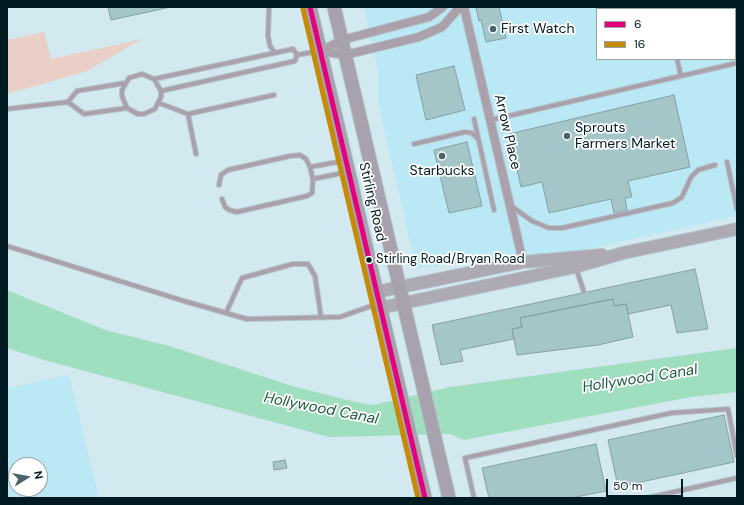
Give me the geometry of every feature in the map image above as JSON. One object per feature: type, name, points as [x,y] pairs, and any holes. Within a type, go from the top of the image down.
[{"type":"main road","name":"Stirling Road","points":[[310,7],[425,498]]},
{"type":"main road","name":"Stirling Road","points":[[334,7],[404,303],[422,388],[449,498]]},
{"type":"street","points":[[321,51],[342,40],[428,17],[443,7]]},
{"type":"street","points":[[321,51],[345,55],[432,32],[446,22],[460,7]]},
{"type":"street","name":"Arrow Place","points":[[464,7],[523,262]]},
{"type":"street","points":[[379,301],[404,303],[575,267],[623,253],[737,229]]},
{"type":"street","points":[[379,301],[400,287],[523,262],[565,257],[623,253]]},
{"type":"lane","points":[[269,7],[268,36],[270,46],[275,53]]},
{"type":"lane","points":[[154,79],[293,49],[297,55]]},
{"type":"lane","points":[[297,55],[321,51]]},
{"type":"lane","points":[[161,91],[295,61],[297,55]]},
{"type":"lane","points":[[677,60],[681,76]]},
{"type":"lane","points":[[491,120],[737,64]]},
{"type":"lane","points":[[7,109],[68,102],[84,114],[127,108],[138,114],[144,114],[150,112],[159,103],[161,91],[154,79],[149,76],[135,75],[124,83],[77,91],[68,102]]},
{"type":"lane","points":[[124,83],[122,96],[127,108]]},
{"type":"lane","points":[[159,103],[188,114],[274,95]]},
{"type":"lane","points":[[188,114],[196,154]]},
{"type":"lane","points":[[474,119],[494,210]]},
{"type":"lane","points":[[414,144],[464,132],[472,133],[478,139]]},
{"type":"lane","points":[[219,185],[221,175],[228,170],[300,155],[306,159],[313,179],[312,193],[301,198],[237,212],[229,210],[225,207],[222,200]]},
{"type":"lane","points":[[727,162],[737,209]]},
{"type":"lane","points":[[510,206],[532,222],[549,228],[562,228],[673,203],[682,197],[691,177],[698,170],[715,165]]},
{"type":"lane","points":[[310,167],[347,166]]},
{"type":"lane","points":[[313,179],[347,166]]},
{"type":"lane","points":[[7,246],[247,319],[340,317],[379,301]]},
{"type":"lane","points":[[565,257],[575,267],[584,292]]},
{"type":"lane","points":[[226,313],[242,278],[293,264],[308,264],[315,276],[321,317]]},
{"type":"lane","points":[[474,498],[466,458],[671,413],[728,409],[737,456]]},
{"type":"lane","points":[[647,498],[737,478]]},
{"type":"shaded area","points":[[364,7],[737,7],[737,216],[579,251],[416,268],[378,102],[378,72]]},
{"type":"shaded area","points":[[44,32],[51,59],[142,39],[87,71],[7,94],[7,40]]},
{"type":"shaded area","points":[[69,375],[99,498],[7,498],[7,388]]},
{"type":"water","name":"Hollywood Canal","points":[[7,290],[105,330],[169,346],[292,386],[373,405],[450,387],[737,348],[737,392],[691,397],[464,440],[450,434],[329,437],[44,360],[7,348]]},
{"type":"building","points":[[108,7],[171,7],[111,20]]},
{"type":"building","name":"First Watch","points":[[476,7],[499,7],[506,38],[486,42],[481,20],[479,21]]},
{"type":"building","points":[[454,66],[465,110],[426,120],[416,75]]},
{"type":"building","points":[[674,95],[690,167],[628,181],[632,197],[625,198],[627,210],[614,213],[611,199],[549,213],[542,182],[521,187],[509,134]]},
{"type":"building","points":[[467,142],[482,206],[449,213],[434,150]]},
{"type":"building","points":[[695,269],[708,329],[677,333],[671,305],[628,314],[626,304],[614,306],[613,299],[520,318],[522,327],[512,329],[514,339],[460,350],[463,361],[441,365],[432,325]]},
{"type":"building","points":[[613,299],[614,306],[626,304],[633,337],[598,345],[517,355],[512,329],[522,327],[520,318]]},
{"type":"building","points":[[724,415],[734,462],[618,487],[608,440]]},
{"type":"building","points":[[596,444],[606,491],[571,498],[489,498],[482,468]]},
{"type":"building","points":[[285,460],[287,468],[274,470],[273,462]]},
{"type":"transit line","name":"6","points":[[310,7],[425,498]]},
{"type":"transit line","name":"16","points":[[303,9],[418,498]]},
{"type":"place","name":"First Watch","points":[[493,29]]},
{"type":"place","name":"Sprouts Farmers Market","points":[[567,136]]},
{"type":"place","name":"Starbucks","points":[[442,156]]},
{"type":"place","name":"Stirling Road/Bryan Road","points":[[369,260]]}]
